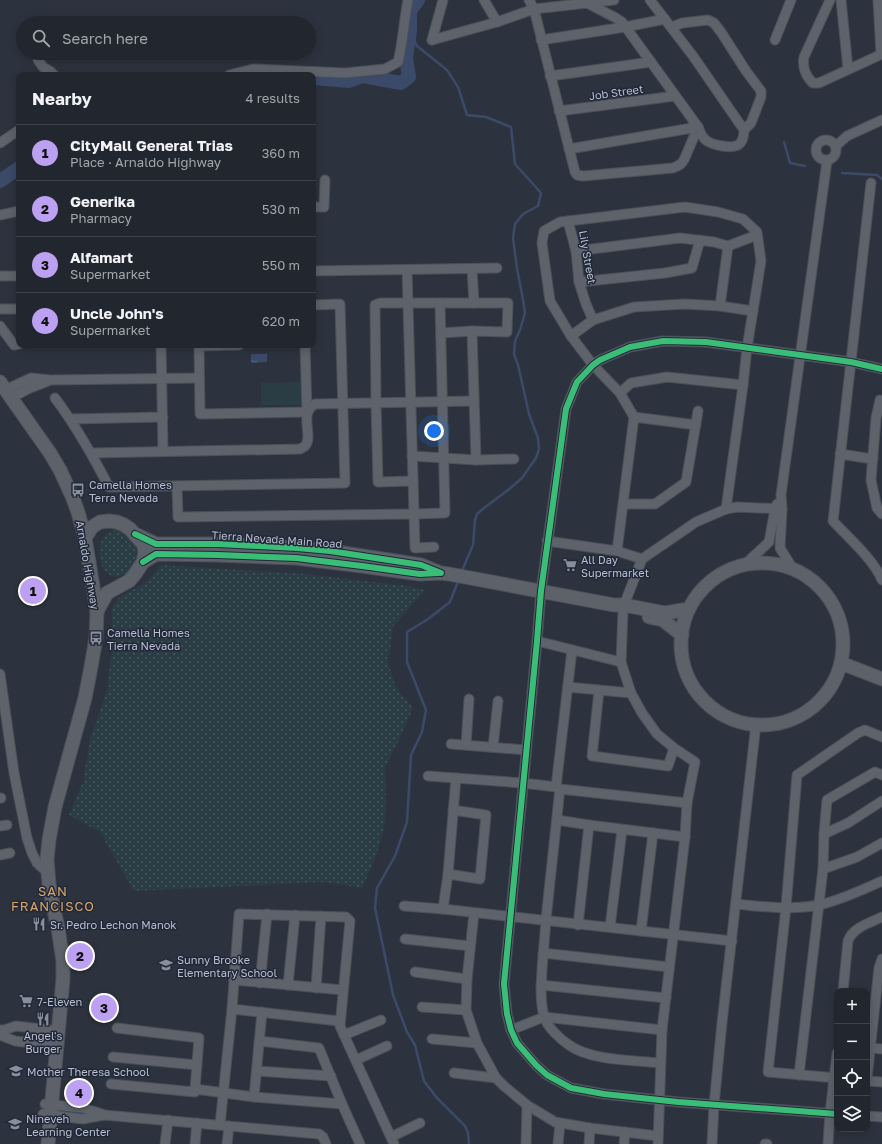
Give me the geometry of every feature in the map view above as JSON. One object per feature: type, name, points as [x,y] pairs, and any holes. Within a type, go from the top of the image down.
[{"type":"street","points":[[241,72],[253,69],[345,73],[385,69],[398,62],[401,51],[404,19],[408,0]]},
{"type":"street","points":[[442,0],[432,40],[534,10],[568,3],[614,0]]},
{"type":"street","points":[[484,0],[497,22]]},
{"type":"street","points":[[529,0],[534,10],[559,111],[577,175],[616,174],[673,168],[681,164],[698,127]]},
{"type":"street","points":[[586,3],[622,22],[698,127],[705,140],[711,144],[720,146],[738,145],[742,141],[744,130],[693,56],[650,0]]},
{"type":"street","points":[[775,40],[791,0]]},
{"type":"street","points":[[830,0],[804,57],[803,67],[807,76],[813,83],[819,83],[882,54],[878,0]]},
{"type":"street","points":[[841,0],[848,69]]},
{"type":"street","points":[[541,40],[626,27],[665,19]]},
{"type":"street","points":[[672,27],[682,22],[708,20],[714,23],[721,32],[761,91],[761,97],[751,123],[744,130]]},
{"type":"street","points":[[38,60],[43,67],[51,72]]},
{"type":"street","points":[[550,76],[651,62]]},
{"type":"street","name":"Job Street","points":[[559,111],[675,96]]},
{"type":"street","points":[[836,146],[847,136],[882,120]]},
{"type":"street","points":[[569,149],[698,127]]},
{"type":"street","points":[[0,143],[16,132]]},
{"type":"street","points":[[824,140],[831,141],[836,146],[836,152],[833,158],[827,161],[818,156],[816,147],[824,140]]},
{"type":"street","points":[[744,565],[769,542],[781,496],[827,161]]},
{"type":"street","points":[[316,207],[324,207],[325,180]]},
{"type":"street","points":[[872,183],[832,521],[871,561],[882,580]]},
{"type":"street","points":[[617,551],[634,417],[620,393],[593,365],[572,336],[550,301],[542,243],[544,231],[560,222],[685,207],[718,212],[743,219],[757,232],[761,261],[747,348],[726,509]]},
{"type":"street","points":[[0,214],[16,211]]},
{"type":"street","name":"Lily Street","points":[[568,221],[576,251],[579,282],[593,320]]},
{"type":"street","points":[[576,251],[680,238],[714,242],[728,246],[758,235]]},
{"type":"street","points":[[579,282],[665,273],[692,268],[700,240]]},
{"type":"street","points":[[720,306],[728,246]]},
{"type":"street","points":[[316,271],[497,268]]},
{"type":"street","points":[[472,269],[474,303]]},
{"type":"street","points":[[407,270],[415,548],[434,547]]},
{"type":"street","points":[[0,276],[16,276]]},
{"type":"street","points":[[413,481],[378,482],[375,305],[380,302],[508,303],[507,332],[472,331],[441,333]]},
{"type":"street","points":[[177,486],[178,517],[445,513],[440,303]]},
{"type":"street","points":[[55,398],[71,419],[109,487],[345,483],[340,304],[316,305]]},
{"type":"street","points":[[572,336],[593,320],[634,307],[685,304],[720,306],[753,311]]},
{"type":"street","points":[[0,309],[16,309]]},
{"type":"street","points":[[0,326],[14,345],[16,345]]},
{"type":"street","points":[[472,331],[476,460]]},
{"type":"street","points":[[833,1114],[660,1100],[604,1094],[571,1088],[547,1075],[517,1043],[511,1030],[507,1014],[504,984],[547,541],[566,408],[577,382],[593,365],[600,360],[630,347],[663,341],[706,342],[851,362],[882,369]]},
{"type":"street","points":[[161,348],[163,451]]},
{"type":"street","points":[[199,348],[200,414],[307,412]]},
{"type":"street","points":[[91,453],[300,449],[305,446],[307,442],[306,348]]},
{"type":"street","points":[[620,393],[631,383],[667,377],[743,385]]},
{"type":"street","points":[[6,390],[30,388],[50,380],[199,378]]},
{"type":"street","name":"Arnaldo Highway","points":[[6,390],[50,453],[60,470],[78,512],[85,538],[97,611],[96,638],[85,698],[55,807],[47,859],[51,927],[56,961],[55,1031],[48,1110],[48,1144]]},
{"type":"street","points":[[882,400],[880,400],[876,418],[874,459],[871,480],[877,508],[882,514]]},
{"type":"street","points":[[307,412],[314,404],[474,401]]},
{"type":"street","points":[[624,504],[655,504],[686,482],[698,411]]},
{"type":"street","points":[[71,419],[163,417]]},
{"type":"street","points":[[634,417],[696,425]]},
{"type":"street","points":[[840,454],[874,459]]},
{"type":"street","points":[[412,456],[476,460],[514,459]]},
{"type":"street","points":[[474,913],[467,979],[466,1010],[477,1043],[496,1078],[527,1105],[560,1124],[625,1132],[658,1140],[662,1030],[685,837],[687,803],[694,762],[674,748],[658,734],[642,713],[630,693],[621,662],[620,607],[642,559],[696,522],[726,509],[737,507],[778,509]]},
{"type":"street","points":[[778,509],[780,548],[793,569]]},
{"type":"street","points":[[78,512],[100,522]]},
{"type":"street","points":[[85,538],[92,527],[100,522],[109,521],[117,522],[130,529],[144,545],[145,553],[143,562],[135,574],[129,581],[107,593],[97,611]]},
{"type":"street","name":"Tierra Nevada Main Road","points":[[135,534],[156,544],[218,544],[330,551],[421,565],[445,573],[620,607],[665,613],[689,609]]},
{"type":"street","points":[[547,541],[617,551],[642,559]]},
{"type":"street","name":"Tierra Nevada Main Road","points":[[143,562],[156,554],[218,555],[296,558],[420,574],[445,573]]},
{"type":"street","points":[[760,563],[777,564],[793,569],[807,576],[820,587],[831,600],[836,609],[843,630],[844,647],[838,675],[824,696],[816,705],[806,712],[785,721],[766,724],[739,721],[716,710],[698,693],[692,683],[686,671],[681,647],[684,622],[689,609],[699,594],[711,581],[727,571],[744,565],[760,563]]},
{"type":"street","points":[[90,572],[101,582],[116,587]]},
{"type":"street","name":"Tierra Nevada Main Road","points":[[620,607],[663,620],[682,635]]},
{"type":"street","points":[[537,642],[621,662]]},
{"type":"street","points":[[572,650],[543,954],[541,985],[544,1017],[550,1027],[561,1038],[580,1052],[601,1057],[660,1063]]},
{"type":"street","points":[[841,663],[882,680]]},
{"type":"street","points":[[0,674],[14,773],[28,838],[32,853],[48,879]]},
{"type":"street","points":[[568,687],[630,693]]},
{"type":"street","points":[[599,691],[592,756],[668,766],[674,748]]},
{"type":"street","points":[[466,745],[469,699]]},
{"type":"street","points":[[493,747],[498,701]]},
{"type":"street","points":[[712,1144],[714,1105],[722,1023],[756,724]]},
{"type":"street","points":[[834,1078],[768,1072],[786,907],[797,775],[858,732],[866,730],[882,737]]},
{"type":"street","points":[[451,744],[526,750]]},
{"type":"street","points":[[799,1075],[823,869],[827,800],[875,772],[882,774]]},
{"type":"street","points":[[428,776],[523,783],[687,803]]},
{"type":"street","points":[[443,909],[448,874],[456,778]]},
{"type":"street","points":[[824,834],[848,824],[882,801]]},
{"type":"street","points":[[448,874],[480,879],[486,815],[453,810]]},
{"type":"street","points":[[556,820],[622,830],[685,837]]},
{"type":"street","points":[[578,924],[589,825]]},
{"type":"street","points":[[610,927],[622,830]]},
{"type":"street","points":[[641,931],[653,833]]},
{"type":"street","points":[[823,869],[857,857],[882,843]]},
{"type":"street","points":[[0,855],[10,853]]},
{"type":"street","points":[[736,904],[771,907],[818,905],[841,898],[882,881]]},
{"type":"street","points":[[404,906],[732,941]]},
{"type":"street","points":[[227,1144],[224,1093],[239,914],[346,917],[350,922],[339,1021],[340,1026],[392,1140],[420,1123]]},
{"type":"street","points":[[260,983],[267,914]]},
{"type":"street","points":[[288,985],[295,915]]},
{"type":"street","points":[[316,988],[321,916]]},
{"type":"street","points":[[843,988],[849,937],[856,930],[882,917]]},
{"type":"street","points":[[405,939],[470,946]]},
{"type":"street","points":[[543,954],[669,967]]},
{"type":"street","points":[[882,959],[879,968],[870,1048],[882,1049]]},
{"type":"street","points":[[415,972],[467,979]]},
{"type":"street","points":[[234,980],[343,990]]},
{"type":"street","points":[[541,985],[666,998]]},
{"type":"street","points":[[422,1007],[466,1010]]},
{"type":"street","points":[[232,1009],[339,1021]]},
{"type":"street","points":[[254,1097],[262,1012]]},
{"type":"street","points":[[511,1030],[544,1017],[662,1030]]},
{"type":"street","points":[[344,1035],[381,1020]]},
{"type":"street","points":[[0,1030],[16,1026],[55,1031]]},
{"type":"street","points":[[111,1084],[195,1092],[199,1038],[117,1028]]},
{"type":"street","points":[[0,1035],[15,1041],[54,1045]]},
{"type":"street","points":[[432,1039],[477,1043]]},
{"type":"street","points":[[260,1041],[319,1048],[360,1144]]},
{"type":"street","points":[[356,1060],[387,1046]]},
{"type":"street","points":[[113,1057],[197,1065]]},
{"type":"street","points":[[257,1070],[331,1076]]},
{"type":"street","points":[[454,1073],[496,1078]]},
{"type":"street","points":[[870,1080],[882,1082]]},
{"type":"street","points":[[195,1089],[254,1097],[342,1104]]},
{"type":"street","points":[[828,1144],[834,1096]]},
{"type":"street","points":[[526,1144],[527,1105]]},
{"type":"street","points":[[48,1110],[83,1119],[104,1115],[319,1134],[323,1137],[326,1144]]},
{"type":"street","name":"Arnaldo Highway","points":[[40,1144],[48,1110]]},
{"type":"street","points":[[870,1116],[882,1117]]},
{"type":"street","points":[[165,1144],[168,1120]]},
{"type":"street","points":[[195,1144],[197,1123]]},
{"type":"street","points":[[558,1144],[560,1124]]},
{"type":"street","points":[[589,1144],[590,1128]]},
{"type":"street","points":[[624,1144],[625,1132]]},
{"type":"shaded area","points":[[301,382],[301,405],[261,405],[261,383]]},
{"type":"shaded area","points":[[114,530],[128,533],[135,543],[137,550],[136,561],[133,567],[126,573],[117,577],[110,575],[104,569],[100,561],[99,552],[101,543],[106,535]]},
{"type":"shaded area","points":[[160,565],[306,574],[408,586],[425,590],[393,627],[388,663],[396,688],[413,708],[385,767],[385,823],[377,854],[362,888],[324,882],[134,891],[100,832],[69,815],[83,782],[90,740],[107,690],[112,649],[112,608],[119,597],[138,587],[152,577]]},
{"type":"water","points":[[251,354],[267,354],[267,362],[251,363]]},
{"type":"waterway","points":[[316,78],[349,81],[363,76],[401,83],[409,77],[406,58],[410,31],[410,11],[418,0]]},
{"type":"waterway","points":[[410,31],[417,46],[447,70],[458,87],[467,115],[486,117],[511,127],[515,164],[541,193],[538,206],[523,214],[515,224],[513,238],[525,313],[515,341],[514,354],[518,365],[529,414],[538,438],[539,449],[536,458],[522,478],[477,514],[475,520],[473,545],[461,573]]},
{"type":"waterway","points":[[784,142],[790,163],[805,166]]},
{"type":"waterway","points":[[0,181],[16,170]]},
{"type":"waterway","points":[[842,173],[877,175],[882,179]]},
{"type":"waterway","points":[[459,579],[450,602],[428,619],[407,632],[407,662],[426,710],[422,732],[411,755],[407,822],[395,856],[377,888],[375,908],[393,995],[407,1032],[415,1045],[424,1081],[437,1098],[465,1126],[468,1133],[469,1144]]},
{"type":"cycle path","points":[[834,1114],[678,1102],[604,1094],[571,1088],[547,1075],[517,1043],[511,1030],[507,1014],[504,984],[541,591],[566,409],[577,382],[593,365],[600,360],[630,347],[663,341],[706,342],[851,362],[882,369]]},
{"type":"cycle path","points":[[135,534],[156,544],[218,544],[330,551],[421,565],[441,573]]},
{"type":"cycle path","points":[[143,562],[156,554],[218,555],[296,558],[420,574],[438,573]]},
{"type":"place","name":"Camella Homes Terra Nevada","points":[[78,490]]},
{"type":"place","name":"All Day Supermarket","points":[[570,565]]},
{"type":"place","name":"CityMall General Trias","points":[[33,591]]},
{"type":"place","name":"Camella Homes Tierra Nevada","points":[[96,638]]},
{"type":"place","name":"Sr. Pedro Lechon Manok","points":[[39,924]]},
{"type":"place","name":"Generika","points":[[80,956]]},
{"type":"place","name":"Sunny Brooke Elementary School","points":[[166,965]]},
{"type":"place","name":"7-Eleven","points":[[26,1001]]},
{"type":"place","name":"Alfamart","points":[[104,1008]]},
{"type":"place","name":"Angel's Burger","points":[[43,1019]]},
{"type":"place","name":"Mother Theresa School","points":[[16,1071]]},
{"type":"place","name":"Uncle John's","points":[[79,1093]]},
{"type":"place","name":"Nineveh Learning Center","points":[[15,1124]]},
{"type":"district","name":"SAN FRANCISCO","points":[[53,898]]}]
